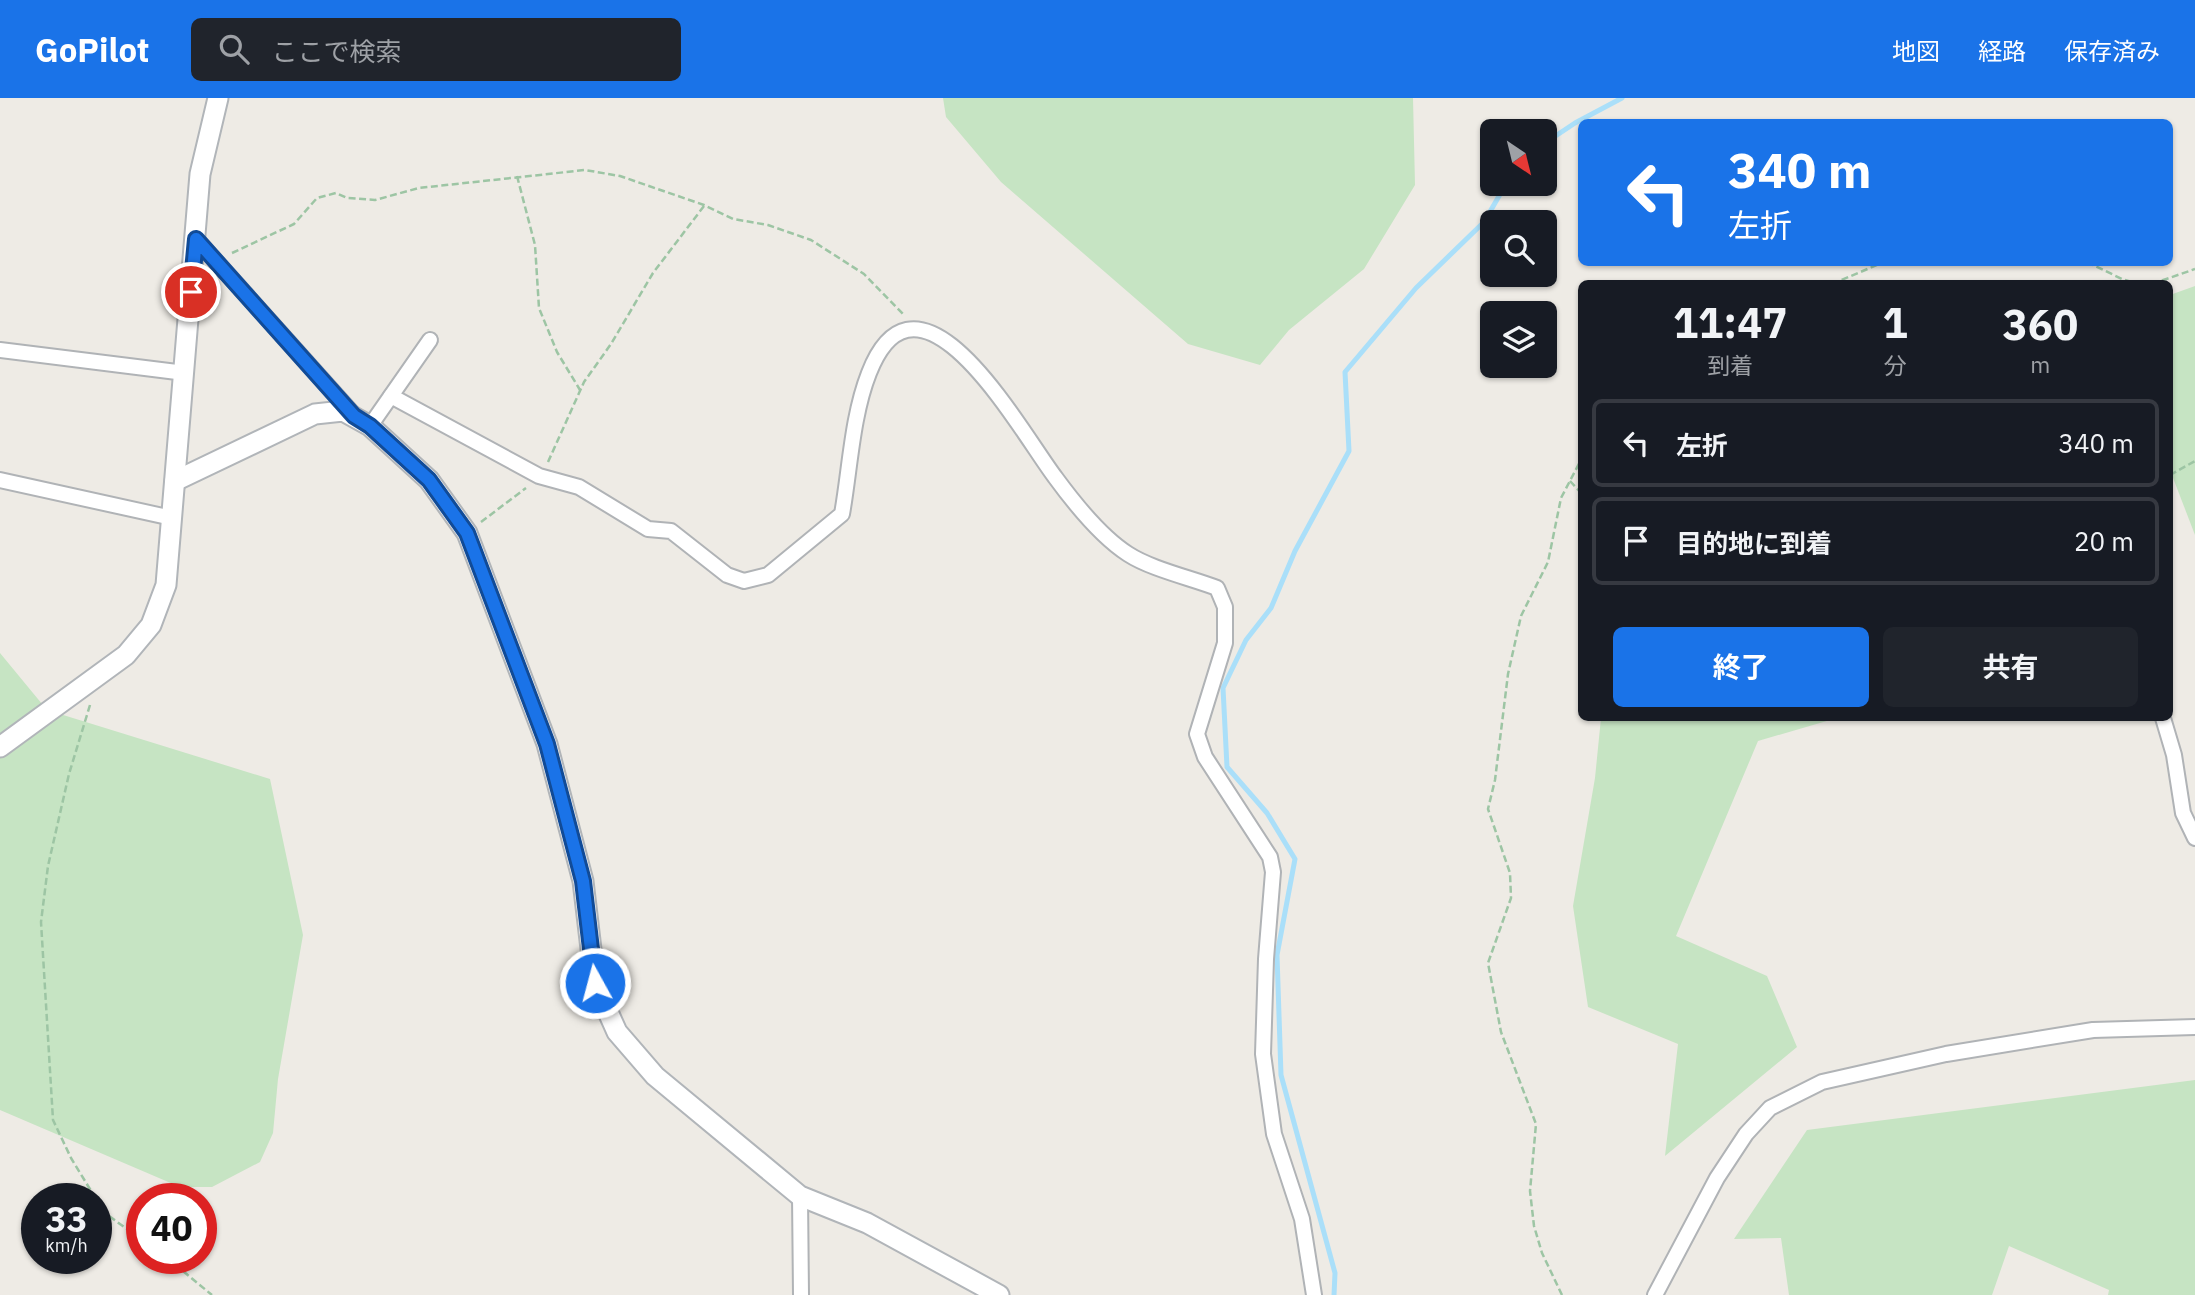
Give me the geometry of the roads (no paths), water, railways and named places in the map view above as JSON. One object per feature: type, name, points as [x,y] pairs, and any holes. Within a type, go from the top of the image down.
[{"type":"street","points":[[0,747],[126,655],[151,625],[166,585],[200,174],[218,98]]},
{"type":"street","points":[[196,239],[362,421],[429,480],[467,533],[547,744],[583,881],[595,983],[617,1032],[655,1076],[800,1196],[867,1223],[999,1295]]},
{"type":"street","points":[[391,396],[540,476],[579,487],[648,529],[671,531],[727,575],[744,581],[768,575],[842,514],[862,392],[869,373],[887,342],[903,331],[917,330],[961,352],[992,385],[1055,477],[1099,528],[1129,554],[1217,588],[1225,607],[1225,643],[1197,734],[1205,757],[1270,857],[1273,872],[1266,959],[1263,1054],[1274,1134],[1301,1219],[1314,1295]]},
{"type":"street","points":[[362,421],[391,396],[430,340]]},
{"type":"street","points":[[0,351],[184,373]]},
{"type":"street","points":[[175,481],[316,414],[343,411],[362,421]]},
{"type":"street","points":[[0,480],[172,518]]},
{"type":"street","points":[[2164,721],[2174,755],[2183,813],[2195,838]]},
{"type":"street","points":[[1655,1295],[1717,1178],[1745,1134],[1770,1108],[1822,1082],[1946,1054],[2093,1030],[2195,1027]]},
{"type":"street","points":[[800,1196],[801,1295]]},
{"type":"waterway","points":[[1583,119],[1622,98]]},
{"type":"waterway","points":[[1558,134],[1578,121]]},
{"type":"waterway","points":[[1334,1295],[1335,1273],[1281,1075],[1277,955],[1295,859],[1267,813],[1227,767],[1223,688],[1246,640],[1271,608],[1295,551],[1349,451],[1345,372],[1416,288],[1484,222],[1499,196]]}]
